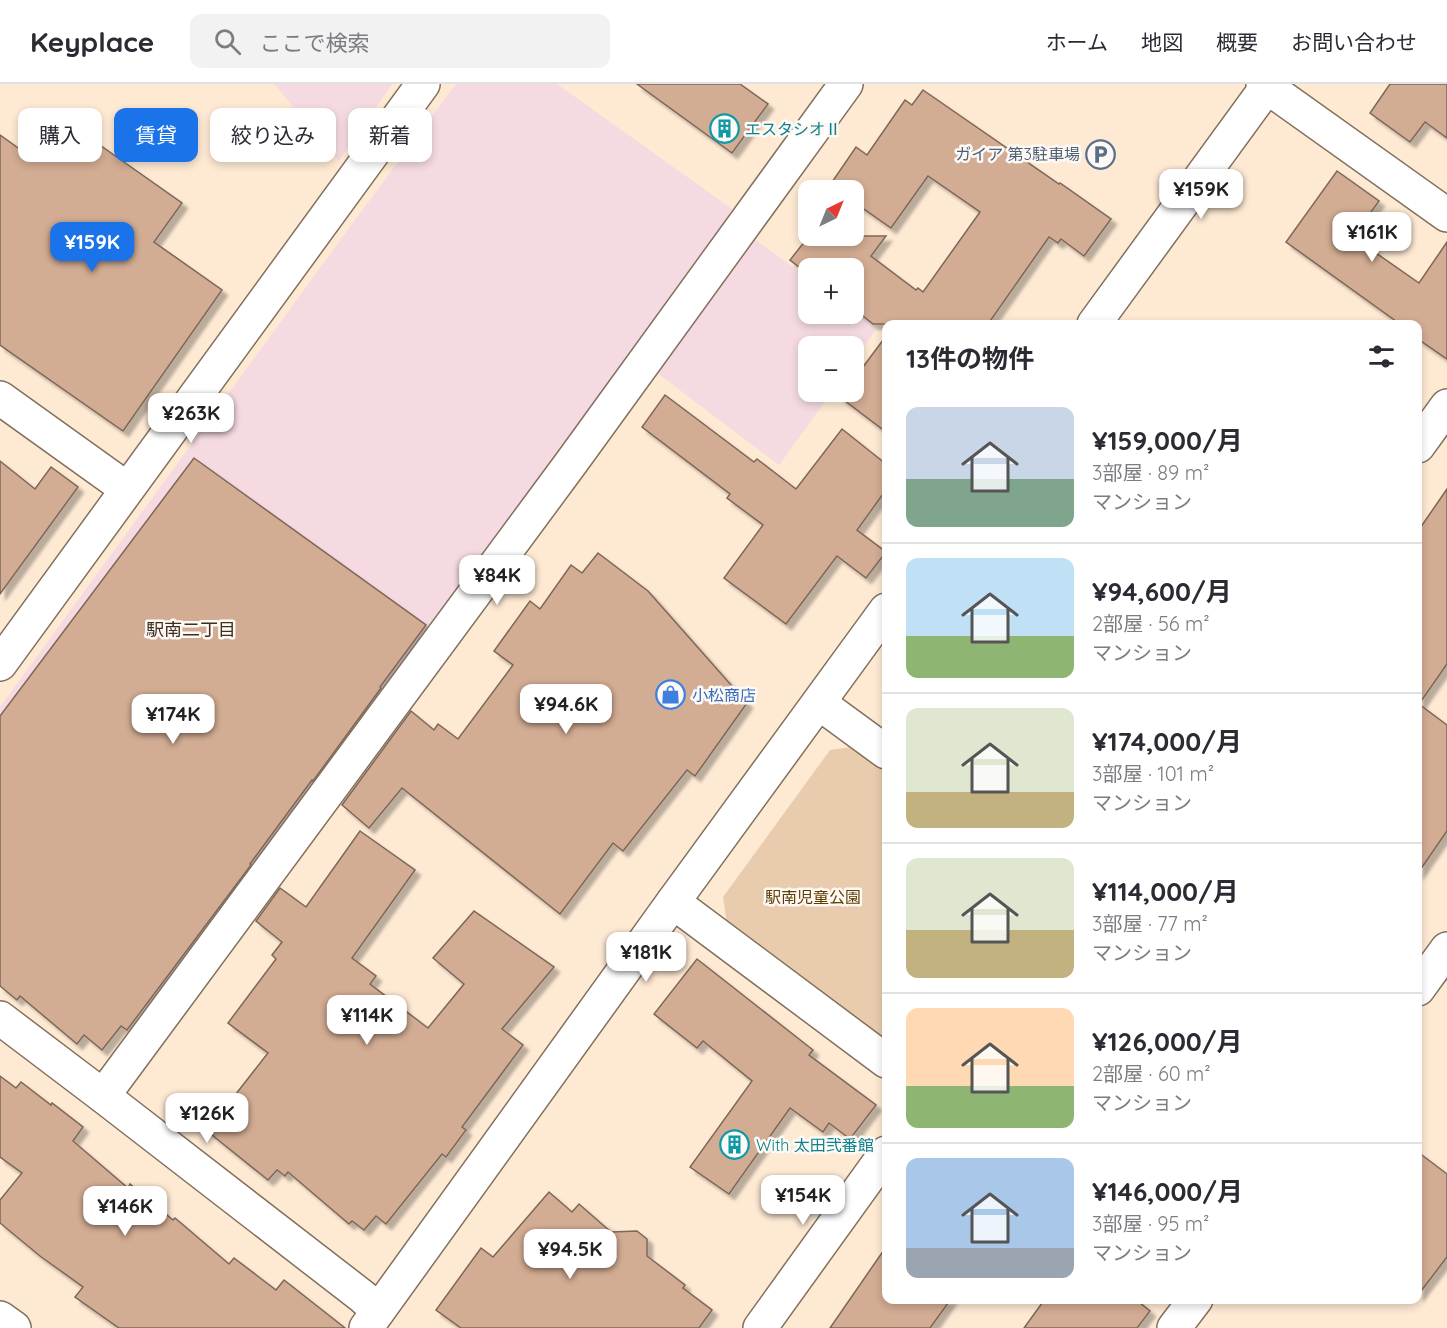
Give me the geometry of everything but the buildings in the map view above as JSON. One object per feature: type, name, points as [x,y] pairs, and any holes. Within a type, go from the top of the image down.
[{"type":"street","points":[[0,664],[423,84]]},
{"type":"street","points":[[103,1096],[571,463],[846,84]]},
{"type":"street","points":[[1097,320],[1266,85],[1447,214]]},
{"type":"street","points":[[0,398],[127,489]]},
{"type":"street","points":[[1422,440],[1447,406]]},
{"type":"street","points":[[372,1319],[882,616]]},
{"type":"street","points":[[819,703],[882,749]]},
{"type":"street","points":[[673,902],[882,1058]]},
{"type":"street","points":[[1422,983],[1447,949]]},
{"type":"street","points":[[0,1018],[363,1297],[372,1319]]},
{"type":"street","points":[[760,1328],[882,1160]]},
{"type":"street","points":[[1174,1328],[1192,1304]]},
{"type":"street","points":[[0,1318],[14,1328]]},
{"type":"shaded area","points":[[274,84],[392,84],[375,108],[348,108],[348,148],[339,161],[336,157],[336,108],[294,108]]},
{"type":"shaded area","points":[[456,84],[557,84],[732,209],[726,218],[798,271],[798,324],[864,324],[864,318],[877,328],[864,347],[864,336],[798,336],[798,402],[825,402],[779,465],[632,354],[151,1010],[0,901],[0,707],[398,162],[432,162],[432,116]]},
{"type":"green space","name":"駅南児童公園","points":[[858,746],[882,764],[882,1037],[727,924],[723,897],[830,750]]},
{"type":"place","name":"エスタシオⅡ","points":[[724,129]]},
{"type":"place","name":"ガイア 第3駐車場","points":[[1101,154]]},
{"type":"place","name":"小松商店","points":[[671,695]]},
{"type":"place","name":"With 太田弐番館","points":[[735,1145]]},
{"type":"district","name":"駅南二丁目","points":[[191,629]]}]
